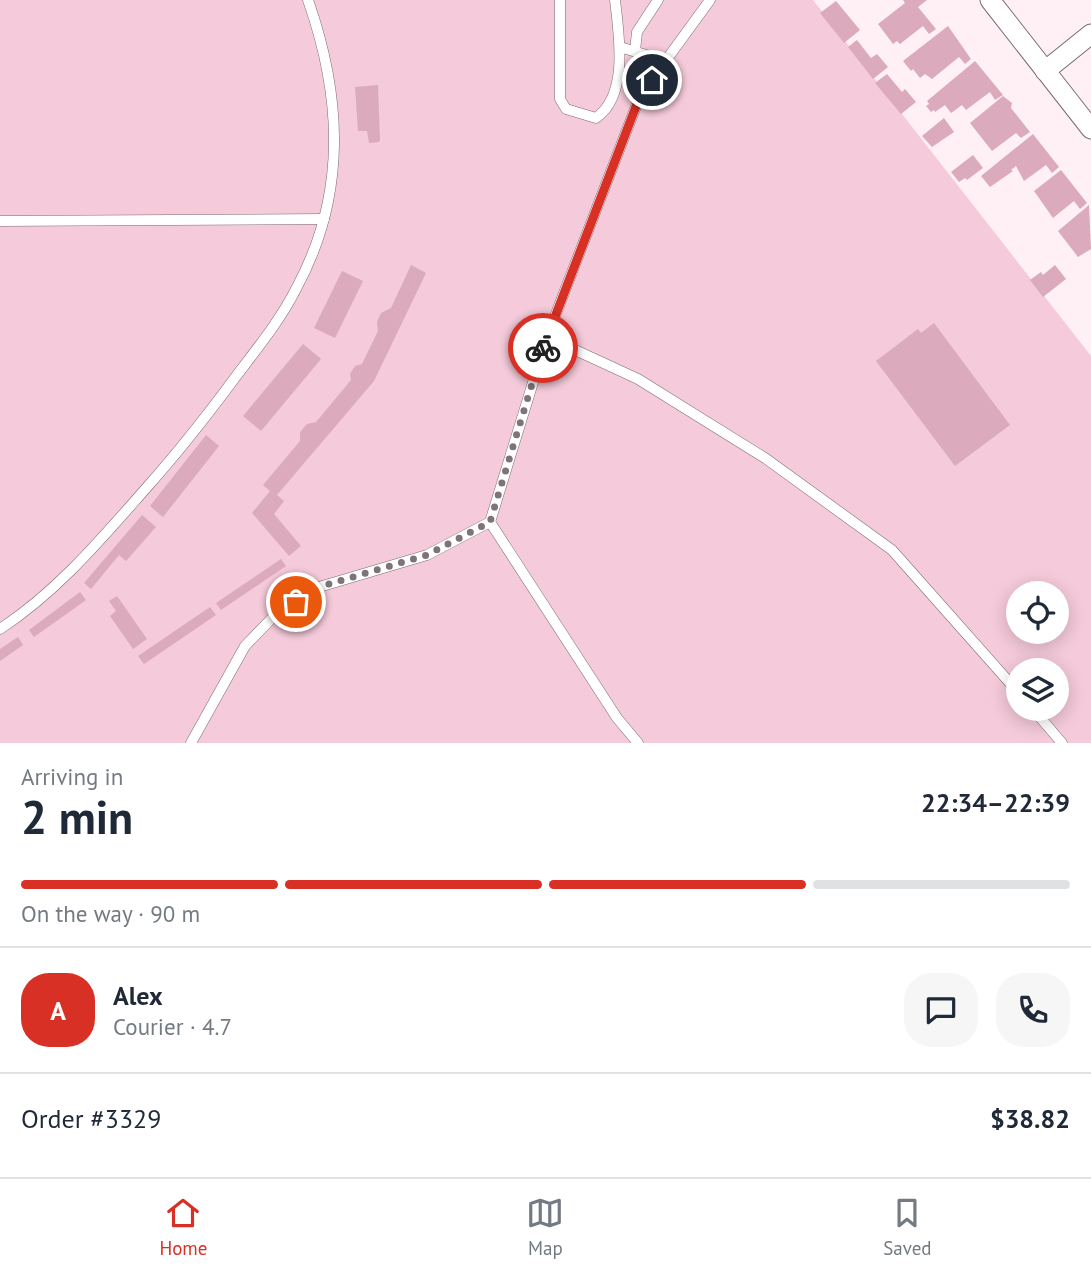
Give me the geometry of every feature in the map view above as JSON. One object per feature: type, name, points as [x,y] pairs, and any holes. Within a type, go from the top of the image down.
[{"type":"street","points":[[990,0],[1091,129]]},
{"type":"street","points":[[1045,71],[1091,34]]},
{"type":"lane","points":[[0,629],[61,582],[184,446],[284,311],[310,259],[324,219],[332,176],[335,116],[326,57],[308,0]]},
{"type":"lane","points":[[560,0],[560,99],[566,109],[596,118],[605,112],[617,81],[620,47],[615,0]]},
{"type":"lane","points":[[635,51],[637,32],[658,0]]},
{"type":"lane","points":[[191,743],[245,646],[273,617],[319,587],[427,555],[490,522],[547,337],[640,96],[710,0]]},
{"type":"lane","points":[[620,47],[663,64]]},
{"type":"lane","points":[[0,221],[324,219]]},
{"type":"lane","points":[[547,337],[638,379],[765,458],[892,550],[1006,678]]},
{"type":"lane","points":[[490,522],[617,718],[638,743]]},
{"type":"lane","points":[[1043,721],[1062,743]]},
{"type":"shaded area","points":[[0,0],[813,0],[1091,356],[1091,743],[0,743]]},
{"type":"building","points":[[903,0],[927,0],[918,7],[936,29],[929,34],[923,26],[900,44],[897,41],[893,44],[878,24],[905,3]]},
{"type":"building","points":[[836,1],[860,30],[844,43],[820,13]]},
{"type":"building","points":[[948,26],[971,59],[965,64],[959,57],[932,79],[925,74],[920,78],[903,61]]},
{"type":"building","points":[[857,40],[871,58],[877,54],[888,67],[873,79],[848,47]]},
{"type":"building","points":[[975,61],[1003,95],[995,100],[990,92],[966,110],[962,105],[951,113],[945,105],[931,112],[926,106],[929,104],[927,101]]},
{"type":"building","points":[[887,74],[902,92],[905,89],[916,102],[901,114],[875,83]]},
{"type":"building","points":[[378,85],[380,140],[369,143],[367,131],[358,131],[355,87]]},
{"type":"building","points":[[1003,96],[1012,103],[1011,108],[1030,132],[1021,138],[1016,133],[992,151],[970,123]]},
{"type":"building","points":[[944,118],[954,132],[932,147],[922,136]]},
{"type":"building","points":[[1033,134],[1059,167],[1052,173],[1046,165],[1024,181],[1016,166],[990,187],[981,176]]},
{"type":"building","points":[[973,155],[983,168],[967,180],[965,178],[959,182],[951,172]]},
{"type":"building","points":[[1061,170],[1087,203],[1080,209],[1074,201],[1053,218],[1034,191]]},
{"type":"building","points":[[1089,205],[1091,249],[1078,257],[1058,231]]},
{"type":"building","points":[[411,265],[426,273],[374,381],[277,495],[284,501],[274,514],[301,546],[289,556],[252,513],[270,491],[263,485],[300,441],[300,432],[307,424],[316,422],[351,380],[350,374],[355,366],[362,364],[378,331],[377,322],[381,313],[391,308]]},
{"type":"building","points":[[1055,265],[1066,279],[1043,297],[1030,280],[1041,272],[1043,275]]},
{"type":"building","points":[[342,271],[363,281],[335,338],[314,328]]},
{"type":"building","points":[[934,323],[1010,425],[955,466],[876,361],[918,329],[921,333]]},
{"type":"building","points":[[303,344],[321,359],[261,431],[243,416]]},
{"type":"building","points":[[206,435],[219,446],[163,517],[150,506]]},
{"type":"building","points":[[142,515],[156,527],[126,561],[119,555],[91,589],[84,583]]},
{"type":"building","points":[[281,559],[286,566],[221,610],[216,603]]},
{"type":"building","points":[[80,592],[86,600],[34,637],[29,630]]},
{"type":"building","points":[[117,596],[147,639],[133,649],[110,616],[116,611],[109,601]]},
{"type":"building","points":[[210,607],[216,615],[144,664],[138,656]]},
{"type":"building","points":[[18,637],[23,645],[0,661],[0,649]]},
{"type":"way so far","points":[[296,602],[319,587],[427,555],[490,522],[543,348]]},
{"type":"route","points":[[543,348],[640,96],[652,80]]}]
